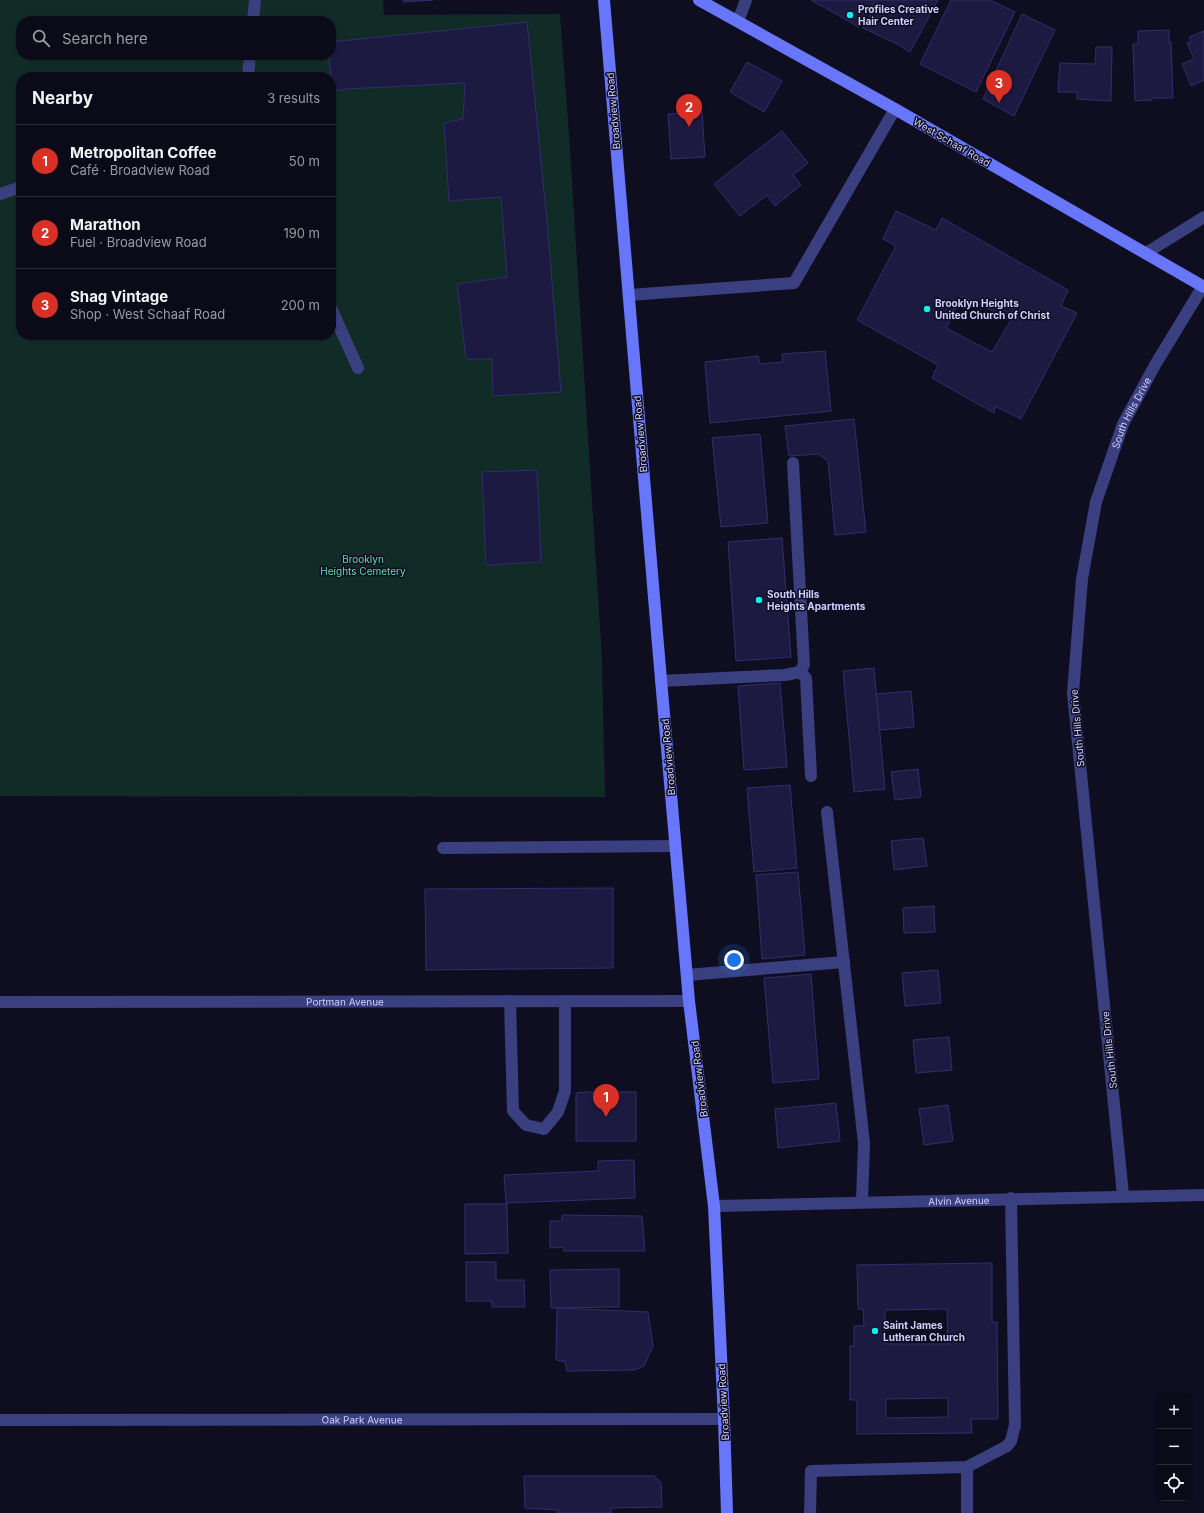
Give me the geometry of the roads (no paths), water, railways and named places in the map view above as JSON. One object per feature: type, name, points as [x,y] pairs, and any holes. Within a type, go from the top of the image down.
[{"type":"main road","name":"Broadview Road","points":[[604,0],[689,1001],[714,1206],[727,1513]]},
{"type":"main road","name":"West Schaaf Road","points":[[699,0],[895,109],[1203,287]]},
{"type":"street","points":[[253,16],[255,0]]},
{"type":"street","points":[[738,21],[746,0]]},
{"type":"street","points":[[248,72],[250,60]]},
{"type":"street","points":[[629,295],[794,283],[895,109]]},
{"type":"street","points":[[0,194],[16,189]]},
{"type":"street","points":[[1146,254],[1204,217]]},
{"type":"street","name":"South Hills Drive","points":[[1123,1195],[1073,694],[1082,579],[1096,502],[1123,424],[1155,365],[1203,287]]},
{"type":"street","points":[[336,319],[358,368]]},
{"type":"street","points":[[661,681],[785,675],[800,672],[804,665],[793,463]]},
{"type":"street","points":[[800,672],[806,678],[811,776]]},
{"type":"street","points":[[827,812],[864,1143],[862,1202]]},
{"type":"street","points":[[443,848],[676,846]]},
{"type":"street","points":[[687,975],[844,962]]},
{"type":"street","points":[[510,1001],[513,1112],[526,1125],[544,1129],[558,1112],[565,1092],[565,1001]]},
{"type":"street","name":"Portman Avenue","points":[[0,1002],[689,1001]]},
{"type":"street","name":"Alvin Avenue","points":[[714,1206],[1204,1194]]},
{"type":"street","points":[[810,1513],[811,1472],[967,1467],[1007,1446],[1011,1441],[1016,1425],[1011,1198]]},
{"type":"street","name":"Oak Park Avenue","points":[[0,1420],[724,1419]]},
{"type":"street","points":[[967,1467],[967,1513]]},
{"type":"place","name":"Profiles Creative Hair Center","points":[[850,15]]},
{"type":"place","name":"Shag Vintage","points":[[999,103]]},
{"type":"place","name":"Marathon","points":[[689,127]]},
{"type":"place","name":"Brooklyn Heights United Church of Christ","points":[[927,309]]},
{"type":"place","name":"South Hills Heights Apartments","points":[[759,600]]},
{"type":"place","name":"Metropolitan Coffee","points":[[606,1117]]},
{"type":"place","name":"Saint James Lutheran Church","points":[[875,1331]]},
{"type":"park label","name":"Brooklyn Heights Cemetery","points":[[363,564]]}]
